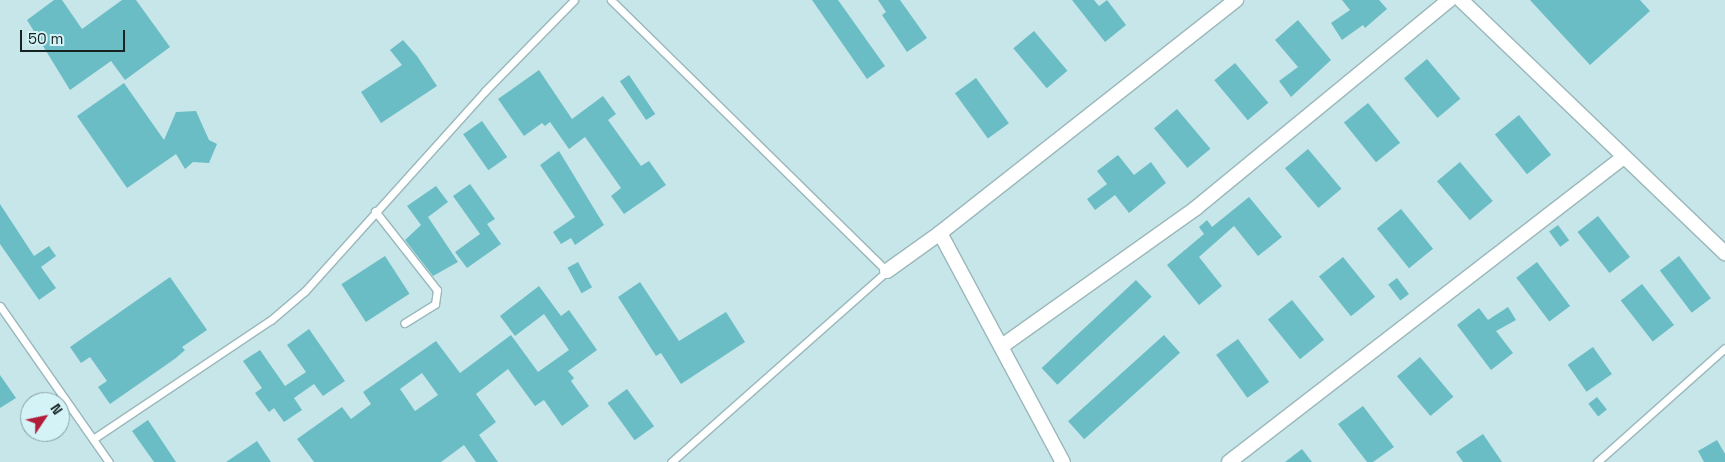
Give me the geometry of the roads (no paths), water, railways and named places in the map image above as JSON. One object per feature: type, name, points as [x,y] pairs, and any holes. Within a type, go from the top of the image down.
[{"type":"street","points":[[888,270],[940,233],[1236,0]]},
{"type":"street","points":[[1002,346],[1196,208],[1448,0]]},
{"type":"street","points":[[1461,0],[1623,158],[1725,253]]},
{"type":"street","points":[[1229,462],[1623,158]]},
{"type":"street","points":[[940,233],[1063,462]]},
{"type":"lane","points":[[92,439],[271,320],[305,291],[485,91],[574,0]]},
{"type":"lane","points":[[611,0],[888,270],[671,462]]},
{"type":"lane","points":[[375,211],[437,290],[435,304],[405,323]]},
{"type":"lane","points":[[0,306],[109,462]]},
{"type":"lane","points":[[1597,462],[1725,348]]}]
